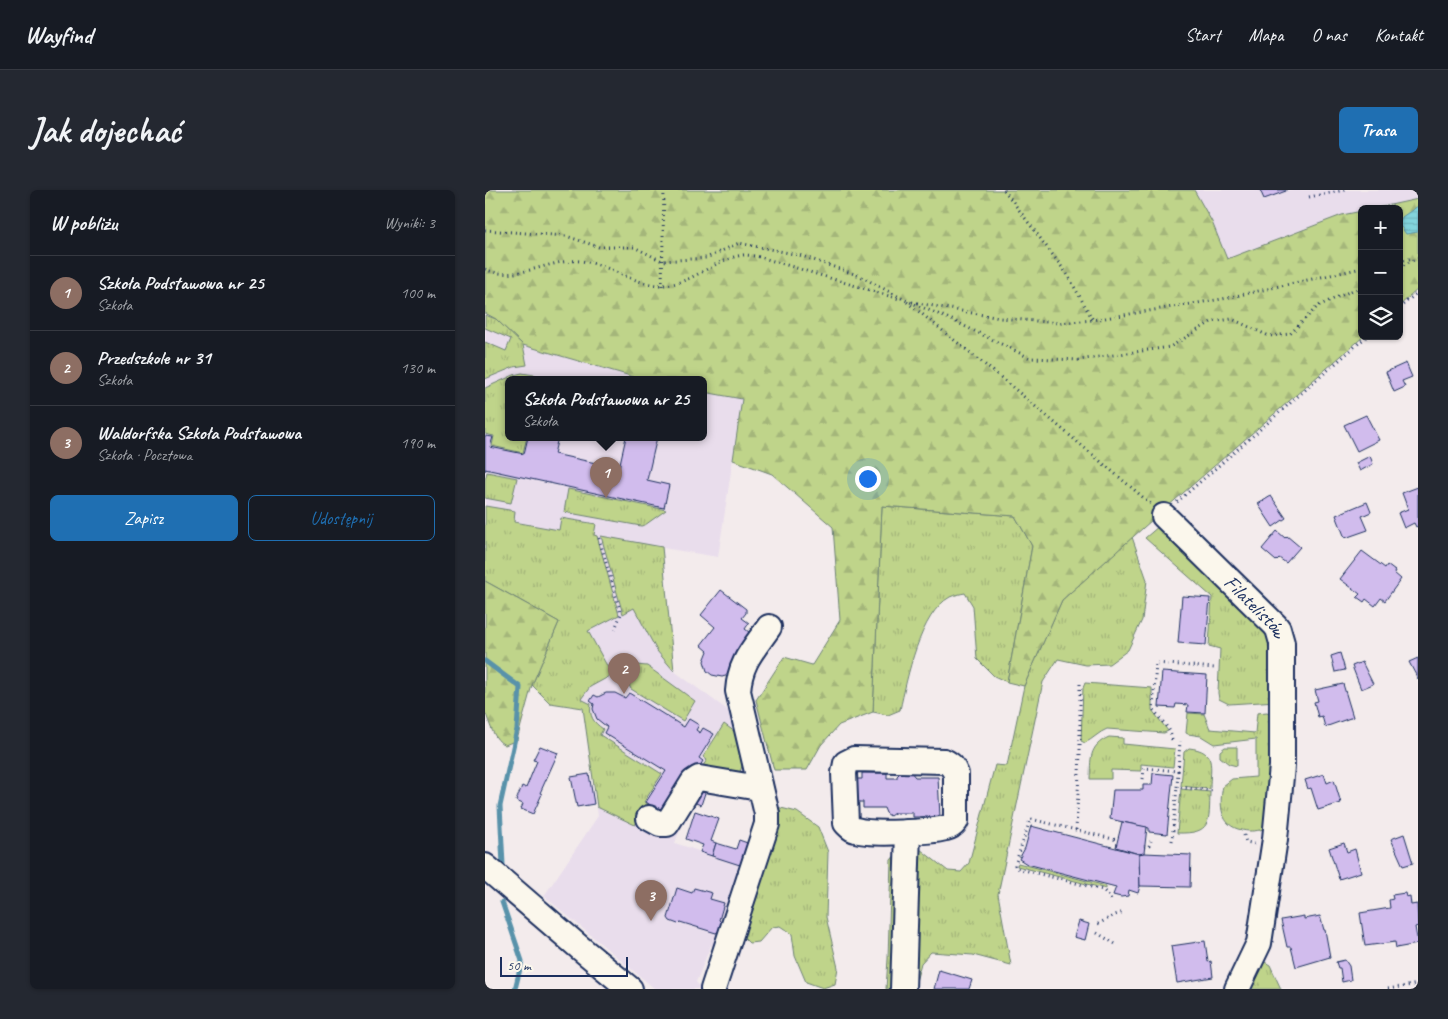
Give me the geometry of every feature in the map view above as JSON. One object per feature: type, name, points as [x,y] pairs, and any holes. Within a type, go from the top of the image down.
[{"type":"street","name":"Filatelistów","points":[[1164,516],[1275,625],[1281,636],[1282,766],[1275,839],[1259,943],[1237,989]]},
{"type":"street","points":[[713,989],[767,824],[767,814],[738,691],[739,673],[743,663],[769,627]]},
{"type":"street","points":[[854,759],[944,761],[954,767],[956,774],[956,821],[954,824],[948,828],[908,832],[856,830],[850,828],[846,823],[843,773],[846,763],[854,759]]},
{"type":"street","points":[[649,818],[660,824],[670,822],[693,782],[699,778],[753,787],[760,786]]},
{"type":"street","points":[[903,989],[908,832]]},
{"type":"street","points":[[485,866],[630,989]]},
{"type":"path","points":[[662,286],[664,190]]},
{"type":"path","points":[[1003,190],[1067,274],[1093,320]]},
{"type":"path","points":[[1321,190],[1327,194]]},
{"type":"path","points":[[1309,197],[1345,190]]},
{"type":"path","points":[[485,230],[567,236],[599,247],[634,248],[662,261],[707,258],[739,243],[799,255],[860,276],[905,300],[1031,358],[1078,360],[1170,347],[1211,322],[1232,319],[1269,336],[1290,334],[1318,306],[1358,288]]},
{"type":"path","points":[[485,269],[505,274],[571,261],[589,262],[644,282],[662,286],[677,283],[729,259],[745,255],[759,257],[905,300],[1000,318],[1059,323],[1093,320],[1222,299],[1358,269]]},
{"type":"path","points":[[1403,260],[1418,257]]},
{"type":"path","points":[[1403,265],[1418,257]]},
{"type":"path","points":[[1403,305],[1418,292]]},
{"type":"path","points":[[905,300],[1164,516],[1175,504],[1362,340]]},
{"type":"path","points":[[599,538],[621,614],[615,629]]},
{"type":"path","points":[[1172,740],[1170,731],[1153,709],[1156,663],[1215,668]]},
{"type":"path","points":[[1076,830],[1080,754],[1080,684]]},
{"type":"path","points":[[1172,841],[1180,741]]},
{"type":"path","points":[[1143,779],[1145,768],[1178,771]]},
{"type":"path","points":[[1177,787],[1215,791]]},
{"type":"path","points":[[1111,901],[1110,897],[1103,890],[1016,868],[1015,865],[1031,819],[1117,840]]},
{"type":"path","points":[[1144,846],[1149,846],[1151,841]]},
{"type":"path","points":[[1098,924],[1124,912]]},
{"type":"path","points":[[1097,933],[1117,944]]},
{"type":"path","points":[[1388,989],[1418,984]]},
{"type":"shaded area","points":[[1050,190],[1418,190],[1418,237],[1403,215],[1403,205],[1358,205],[1358,250],[1247,275]]},
{"type":"shaded area","points":[[485,313],[496,319],[523,345],[631,376],[505,376],[505,441],[707,441],[707,393],[742,399],[718,557],[663,548],[674,671],[737,717],[760,804],[697,786],[675,843],[746,867],[720,953],[711,945],[696,982],[702,989],[655,989],[544,896],[598,816],[583,708],[550,703],[532,685],[559,622],[485,581]]},
{"type":"green space","points":[[485,190],[1194,190],[1212,222],[1227,259],[1342,215],[1358,212],[1359,340],[1062,600],[1024,686],[1007,682],[1032,546],[1015,516],[882,506],[873,712],[839,725],[821,745],[807,770],[774,770],[756,700],[784,657],[812,665],[840,620],[833,527],[772,474],[733,460],[742,399],[707,393],[707,376],[631,376],[523,345],[496,319],[485,313]]},
{"type":"green space","points":[[1418,199],[1418,289],[1403,302],[1403,205],[1390,205]]},
{"type":"green space","points":[[485,315],[496,319],[523,345],[527,365],[514,367],[485,379],[485,342],[506,351],[511,339],[485,328]]},
{"type":"green space","points":[[522,373],[540,376],[512,376]]},
{"type":"green space","points":[[505,379],[505,441],[526,441],[523,453],[492,446],[494,436],[485,434],[485,388]]},
{"type":"green space","points":[[487,472],[517,478],[511,503],[485,498]]},
{"type":"green space","points":[[568,489],[666,510],[641,526],[564,512]]},
{"type":"green space","points":[[485,506],[515,511],[514,522],[559,530],[561,518],[596,524],[594,535],[597,536],[619,615],[588,631],[612,675],[590,687],[581,699],[591,704],[593,718],[603,729],[600,735],[662,774],[644,802],[648,804],[635,825],[597,807],[583,708],[550,703],[532,685],[559,622],[485,581]]},
{"type":"green space","points":[[882,506],[1015,516],[1032,546],[1007,682],[994,676],[977,659],[973,606],[965,593],[959,594],[950,597],[940,605],[923,631],[911,664],[900,710],[888,715],[873,712]]},
{"type":"green space","points":[[1159,526],[1270,626],[1277,701],[1229,704],[1219,699],[1220,649],[1209,646],[1212,597],[1145,538]]},
{"type":"green space","points":[[601,536],[662,547],[674,671],[657,651],[634,608],[623,614]]},
{"type":"green space","points":[[1132,537],[1147,580],[1142,620],[1128,650],[1109,664],[1086,665],[1058,659],[1043,682],[998,894],[1011,965],[973,955],[931,952],[921,963],[914,989],[886,989],[891,860],[897,853],[920,849],[948,871],[961,872],[969,863],[995,765],[1007,766],[1024,686],[1062,600]]},
{"type":"green space","points":[[485,581],[559,622],[532,685],[517,740],[505,745],[495,735],[485,712]]},
{"type":"green space","points":[[636,665],[647,666],[695,701],[683,721],[631,689],[622,672]]},
{"type":"green space","points":[[1085,683],[1152,688],[1152,710],[1168,731],[1164,733],[1107,729],[1085,743],[1081,741],[1083,688]]},
{"type":"green space","points":[[1267,712],[1277,718],[1266,828],[1254,831],[1242,830],[1235,828],[1225,819],[1221,807],[1223,786],[1232,779],[1256,777],[1256,739],[1214,744],[1201,736],[1186,733],[1188,713],[1204,714],[1210,729],[1255,733],[1257,713]]},
{"type":"green space","points":[[724,724],[742,737],[743,763],[737,781],[700,770],[707,760],[703,757]]},
{"type":"green space","points":[[1109,737],[1123,738],[1123,744],[1175,749],[1173,767],[1141,764],[1141,771],[1111,770],[1111,779],[1090,779],[1091,760],[1094,749]]},
{"type":"green space","points":[[1225,747],[1237,747],[1237,766],[1229,764],[1220,757],[1220,751]]},
{"type":"green space","points":[[1189,748],[1204,752],[1208,756],[1211,767],[1210,789],[1181,786],[1184,752]]},
{"type":"green space","points":[[1181,789],[1210,792],[1206,824],[1197,831],[1177,833]]},
{"type":"green space","points":[[773,806],[797,812],[818,827],[828,852],[826,917],[838,968],[835,984],[823,988],[806,982],[795,956],[792,934],[780,926],[772,927],[759,942],[749,943],[744,938],[742,922]]},
{"type":"green space","points":[[1018,863],[1106,886],[1106,889],[1017,866]]},
{"type":"green space","points":[[1263,961],[1270,965],[1281,989],[1242,989]]},
{"type":"water","points":[[1418,206],[1418,232],[1406,234],[1403,230],[1403,216]]},
{"type":"building","points":[[1260,190],[1286,190],[1286,191],[1264,199]]},
{"type":"building","points":[[1406,363],[1412,377],[1402,381],[1405,387],[1394,392],[1386,372]]},
{"type":"building","points":[[1366,415],[1379,440],[1357,451],[1344,425]]},
{"type":"building","points":[[485,436],[493,437],[490,447],[524,454],[527,441],[557,441],[554,454],[619,468],[625,441],[656,441],[647,480],[669,485],[664,508],[485,469]]},
{"type":"building","points":[[1370,456],[1373,464],[1360,471],[1356,463]]},
{"type":"building","points":[[1418,487],[1418,526],[1416,527],[1414,523],[1404,528],[1398,513],[1408,509],[1402,493]]},
{"type":"building","points":[[1271,496],[1286,518],[1273,527],[1258,504]]},
{"type":"building","points":[[1367,502],[1371,512],[1362,516],[1368,530],[1345,538],[1336,515]]},
{"type":"building","points":[[1277,531],[1285,538],[1287,536],[1300,547],[1286,563],[1279,558],[1276,561],[1262,549]]},
{"type":"building","points":[[1362,551],[1385,568],[1387,565],[1401,579],[1385,601],[1381,598],[1375,606],[1366,599],[1364,602],[1357,597],[1360,594],[1340,579]]},
{"type":"building","points":[[721,590],[746,609],[746,613],[742,618],[749,623],[745,629],[754,636],[729,675],[722,677],[712,675],[707,671],[704,661],[708,651],[701,645],[715,627],[701,615]]},
{"type":"building","points":[[1182,596],[1210,598],[1206,645],[1178,643]]},
{"type":"building","points":[[1340,653],[1345,670],[1335,672],[1331,656]]},
{"type":"building","points":[[1418,658],[1418,679],[1409,662]]},
{"type":"building","points":[[1362,662],[1373,684],[1361,689],[1352,666]]},
{"type":"building","points":[[1162,672],[1207,675],[1205,713],[1187,712],[1188,705],[1176,704],[1175,708],[1159,707]]},
{"type":"building","points":[[1343,684],[1353,717],[1325,727],[1322,716],[1318,717],[1314,702],[1318,701],[1315,690]]},
{"type":"building","points":[[606,693],[615,693],[625,698],[629,693],[684,727],[689,719],[699,725],[696,730],[700,733],[703,728],[714,734],[699,758],[703,761],[698,769],[694,766],[664,814],[646,802],[666,771],[604,733],[607,727],[597,719],[593,709],[594,704],[590,701],[594,695],[598,697]]},
{"type":"building","points":[[540,746],[558,753],[533,814],[521,809],[523,804],[516,801],[522,786],[526,788],[537,761],[533,760]]},
{"type":"building","points":[[902,771],[910,771],[915,777],[938,777],[940,817],[913,817],[913,813],[894,813],[890,816],[884,808],[863,808],[863,802],[851,802],[850,779],[862,779],[862,773],[887,773],[887,778],[897,778]]},
{"type":"building","points":[[1153,773],[1173,775],[1167,834],[1149,832],[1149,828],[1110,819],[1113,790],[1143,790],[1143,785],[1152,785]]},
{"type":"building","points":[[589,774],[594,804],[577,807],[571,777]]},
{"type":"building","points":[[1324,774],[1327,783],[1334,780],[1341,803],[1318,810],[1311,788],[1308,789],[1305,780]]},
{"type":"building","points":[[699,787],[706,790],[701,805],[693,802]]},
{"type":"building","points":[[695,811],[719,819],[711,841],[716,843],[712,856],[700,852],[703,845],[686,839]]},
{"type":"building","points":[[1122,822],[1147,827],[1144,853],[1139,854],[1116,847]]},
{"type":"building","points":[[1031,826],[1139,854],[1140,886],[1138,893],[1129,890],[1128,896],[1113,895],[1116,887],[1027,864],[1019,859],[1025,848]]},
{"type":"building","points":[[1404,834],[1413,863],[1403,866],[1391,839]]},
{"type":"building","points":[[739,840],[753,845],[746,867],[712,856],[716,843],[736,849]]},
{"type":"building","points":[[1344,843],[1347,852],[1355,849],[1361,872],[1339,879],[1329,848]]},
{"type":"building","points":[[1139,854],[1191,855],[1190,887],[1140,886]]},
{"type":"building","points":[[677,888],[692,893],[694,888],[712,893],[710,899],[724,903],[719,920],[722,923],[720,931],[716,933],[680,922],[678,924],[670,921],[668,918]]},
{"type":"building","points":[[1405,893],[1406,897],[1410,896],[1411,905],[1417,904],[1418,926],[1415,927],[1418,944],[1396,948],[1395,942],[1365,946],[1360,913],[1390,908],[1389,900],[1393,899],[1392,895]]},
{"type":"building","points":[[1304,916],[1304,919],[1320,916],[1325,930],[1330,957],[1296,967],[1291,947],[1287,947],[1281,920]]},
{"type":"building","points":[[1079,921],[1089,924],[1085,940],[1074,937]]},
{"type":"building","points":[[1205,941],[1208,962],[1211,961],[1213,977],[1177,983],[1171,946]]},
{"type":"building","points":[[1345,960],[1349,966],[1351,980],[1342,982],[1340,968],[1338,968],[1336,962]]},
{"type":"building","points":[[939,970],[972,980],[969,989],[934,989]]},
{"type":"waterway","points":[[485,661],[520,687],[517,729],[500,806],[503,865]]},
{"type":"waterway","points":[[502,902],[522,961],[515,989]]},
{"type":"place","name":"Szkoła Podstawowa nr 25","points":[[606,498]]},
{"type":"place","name":"Przedszkole nr 31","points":[[624,694]]},
{"type":"place","name":"Waldorfska Szkoła Podstawowa","points":[[651,921]]}]
